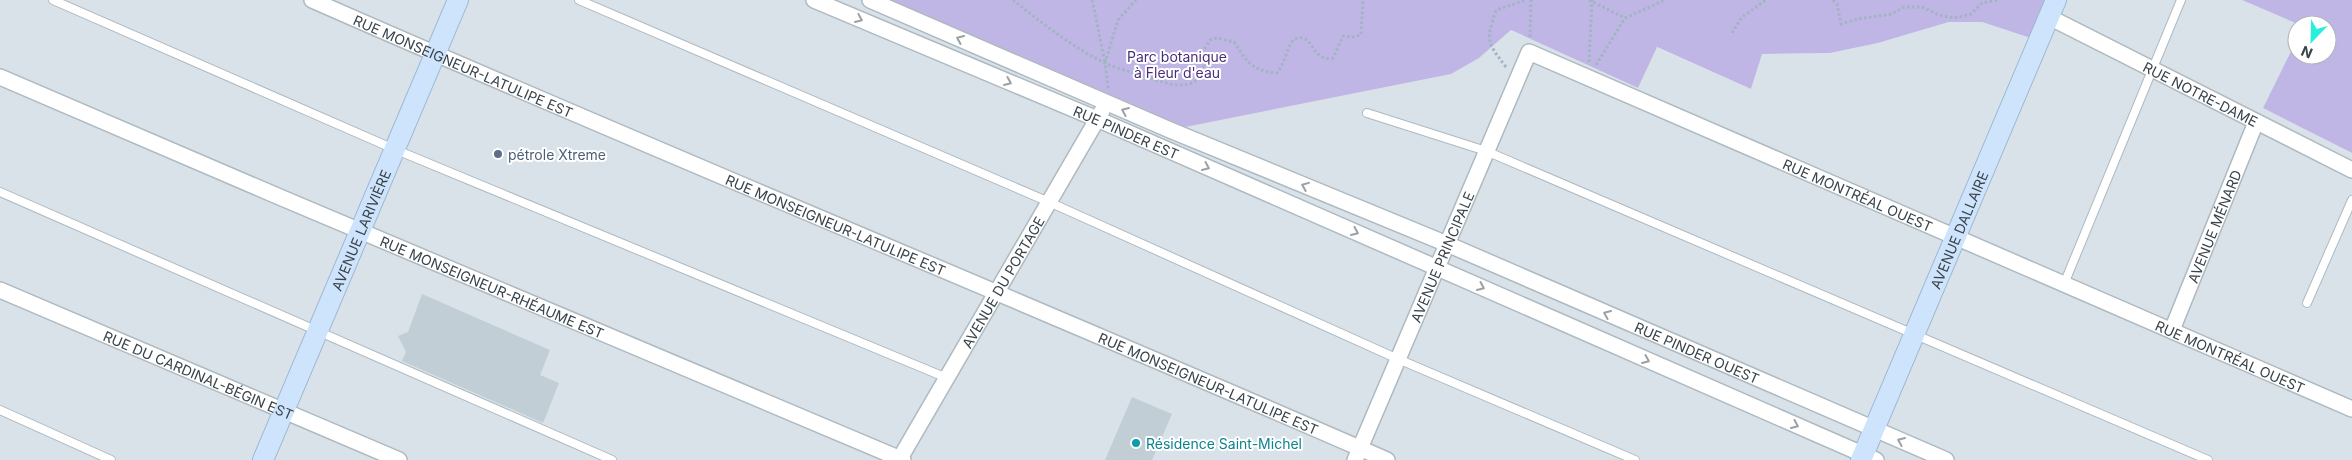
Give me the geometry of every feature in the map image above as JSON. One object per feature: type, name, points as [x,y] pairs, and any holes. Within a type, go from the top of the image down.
[{"type":"main road","name":"AVENUE LARIVIÈRE","points":[[263,460],[458,0]]},
{"type":"main road","name":"AVENUE DALLAIRE","points":[[1867,458],[1874,429],[1912,334],[2053,9]]},
{"type":"street","name":"RUE MONSEIGNEUR-LATULIPE EST","points":[[312,0],[435,54],[999,292],[1358,454],[1387,460]]},
{"type":"street","name":"RUE PINDER EST","points":[[814,0],[1097,119],[1437,268]]},
{"type":"street","name":"RUE PINDER EST","points":[[870,0],[1106,103],[1447,244]]},
{"type":"street","name":"RUE NOTRE-DAME","points":[[2053,9],[2152,69],[2352,170]]},
{"type":"street","name":"AVENUE PRINCIPALE","points":[[1358,454],[1529,52]]},
{"type":"street","name":"RUE MONTRÉAL OUEST","points":[[1529,52],[2352,409]]},
{"type":"street","name":"RUE MONSEIGNEUR-RHÉAUME EST","points":[[0,76],[901,460]]},
{"type":"street","name":"AVENUE DU PORTAGE","points":[[901,460],[1106,103]]},
{"type":"street","name":"AVENUE MÉNARD","points":[[2172,330],[2256,122]]},
{"type":"street","name":"RUE PINDER OUEST","points":[[1447,244],[1946,460]]},
{"type":"street","name":"RUE PINDER OUEST","points":[[1437,268],[1867,458]]},
{"type":"street","name":"RUE DU CARDINAL-BÉGIN EST","points":[[0,290],[399,460]]},
{"type":"lane","points":[[53,0],[394,150],[948,378]]},
{"type":"lane","points":[[579,0],[1049,202],[1398,359],[1634,460]]},
{"type":"lane","points":[[2064,284],[2181,0]]},
{"type":"lane","points":[[1367,112],[1486,151],[2208,460]]},
{"type":"lane","points":[[0,192],[612,460]]},
{"type":"lane","points":[[2307,303],[2352,200]]},
{"type":"lane","points":[[0,410],[111,460]]},
{"type":"path","points":[[1013,0],[1047,27],[1105,63],[1169,85],[1188,85],[1203,76],[1206,70],[1201,61],[1202,53],[1210,40],[1225,39],[1234,42],[1249,64],[1268,72],[1277,73],[1286,60],[1291,42],[1297,38],[1303,38],[1310,42],[1321,58],[1333,58],[1343,36],[1353,37],[1360,35],[1365,0]]},
{"type":"path","points":[[1092,0],[1109,80],[1106,103]]},
{"type":"path","points":[[1105,63],[1118,20],[1136,0]]},
{"type":"path","points":[[1517,81],[1491,48],[1488,35],[1496,10],[1526,0]]},
{"type":"path","points":[[1529,52],[1531,0]]},
{"type":"path","points":[[1589,78],[1625,18],[1665,0]]},
{"type":"path","points":[[1732,33],[1742,17],[1766,0]]},
{"type":"path","points":[[1833,0],[1837,4],[1841,24],[1857,19],[1892,14],[1904,7],[1922,7],[1939,15],[1954,18],[1970,14],[1982,3],[1997,0]]},
{"type":"path","points":[[1589,78],[1591,1],[1625,18]]},
{"type":"shaded area","points":[[0,0],[870,0],[1479,58],[1511,30],[1638,88],[1656,47],[1751,89],[1761,54],[1830,53],[1878,43],[1949,22],[1982,22],[2038,41],[2056,0],[2242,0],[2287,19],[2287,59],[2263,108],[2352,153],[2352,460],[0,460]]},
{"type":"green space","name":"Parc botanique à Fleur d'eau","points":[[870,0],[2056,0],[2039,41],[1982,22],[1949,22],[1878,43],[1830,53],[1762,54],[1751,89],[1657,47],[1638,88],[1511,30],[1479,58],[1451,74],[1170,130]]},
{"type":"green space","points":[[2242,0],[2352,0],[2352,153],[2263,108],[2287,59],[2287,65],[2337,65],[2337,15],[2287,15],[2287,19]]},
{"type":"building","points":[[422,294],[550,350],[540,375],[559,383],[543,423],[402,361],[406,352],[398,336],[408,332]]},
{"type":"building","name":"Résidence Saint-Michel","points":[[1132,397],[1172,414],[1152,460],[1105,460]]},
{"type":"place","name":"pétrole Xtreme","points":[[498,154]]},
{"type":"place","name":"Résidence Saint-Michel","points":[[1136,443]]}]
